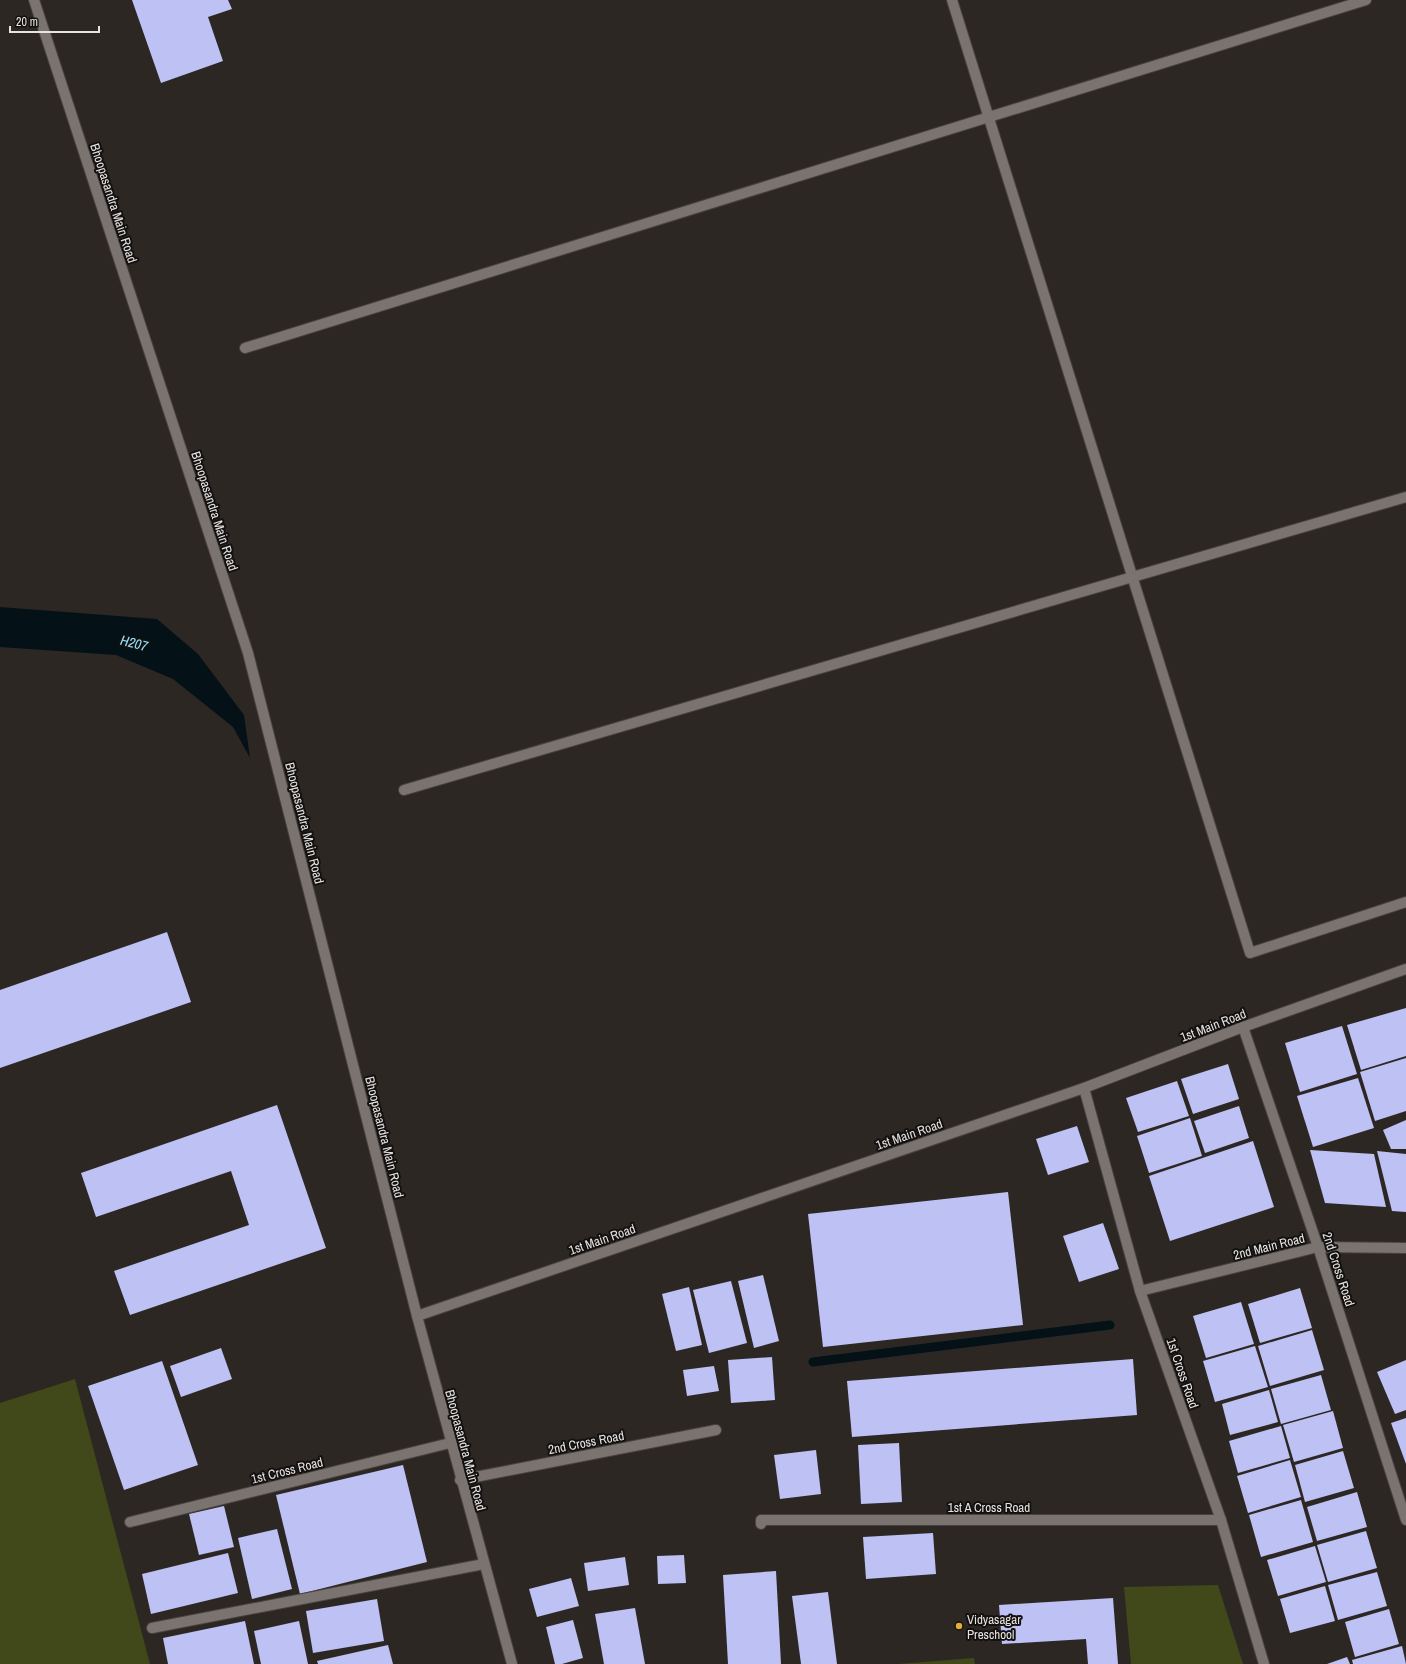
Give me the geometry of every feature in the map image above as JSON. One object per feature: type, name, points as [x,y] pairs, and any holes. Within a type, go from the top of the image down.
[{"type":"street","name":"Bhoopasandra Main Road","points":[[34,0],[248,652],[417,1316],[460,1480],[512,1664]]},
{"type":"street","points":[[952,0],[1250,953],[1406,902]]},
{"type":"street","points":[[245,348],[1366,0]]},
{"type":"street","points":[[404,790],[1406,497]]},
{"type":"street","name":"1st Main Road","points":[[417,1316],[1084,1088],[1406,969]]},
{"type":"street","name":"2nd Cross Road","points":[[1243,1028],[1318,1247],[1406,1520]]},
{"type":"street","name":"1st Cross Road","points":[[1084,1088],[1140,1291],[1221,1520],[1264,1664]]},
{"type":"street","name":"2nd Main Road","points":[[1140,1291],[1318,1247],[1406,1248]]},
{"type":"street","name":"2nd Cross Road","points":[[460,1480],[716,1430]]},
{"type":"street","name":"1st Cross Road","points":[[130,1522],[450,1442]]},
{"type":"street","name":"1st A Cross Road","points":[[761,1524],[761,1520],[1221,1520]]},
{"type":"street","points":[[152,1628],[484,1564]]},
{"type":"green space","points":[[75,1379],[150,1664],[0,1664],[0,1403]]},
{"type":"green space","points":[[1218,1585],[1243,1664],[1131,1664],[1124,1587]]},
{"type":"green space","points":[[974,1658],[975,1664],[898,1664]]},
{"type":"water","name":"H207","points":[[0,607],[157,619],[198,654],[244,715],[250,758],[233,727],[173,679],[116,655],[0,647]]},
{"type":"building","points":[[132,0],[228,0],[232,9],[208,17],[223,61],[161,83]]},
{"type":"building","points":[[167,932],[191,1002],[0,1068],[0,990]]},
{"type":"building","points":[[1406,1008],[1406,1056],[1361,1070],[1347,1025]]},
{"type":"building","points":[[1342,1026],[1357,1074],[1300,1092],[1285,1043]]},
{"type":"building","points":[[1406,1058],[1406,1111],[1375,1121],[1360,1072]]},
{"type":"building","points":[[1228,1064],[1239,1099],[1193,1114],[1181,1079]]},
{"type":"building","points":[[1358,1078],[1374,1128],[1313,1147],[1297,1096]]},
{"type":"building","points":[[1177,1081],[1189,1116],[1138,1132],[1126,1098]]},
{"type":"building","points":[[277,1105],[326,1248],[130,1315],[114,1271],[249,1225],[231,1171],[96,1217],[81,1173]]},
{"type":"building","points":[[1239,1106],[1249,1138],[1205,1153],[1194,1121]]},
{"type":"building","points":[[1190,1118],[1202,1156],[1149,1173],[1137,1136]]},
{"type":"building","points":[[1406,1120],[1406,1149],[1391,1149],[1383,1130]]},
{"type":"building","points":[[1077,1126],[1089,1162],[1048,1175],[1036,1139]]},
{"type":"building","points":[[1253,1141],[1274,1207],[1170,1241],[1149,1176]]},
{"type":"building","points":[[1310,1150],[1374,1154],[1386,1207],[1325,1203]]},
{"type":"building","points":[[1377,1151],[1406,1154],[1406,1212],[1392,1211]]},
{"type":"building","points":[[1008,1192],[1023,1325],[823,1347],[808,1214]]},
{"type":"building","points":[[1103,1223],[1119,1269],[1079,1282],[1063,1236]]},
{"type":"building","points":[[763,1275],[779,1341],[754,1348],[738,1281]]},
{"type":"building","points":[[731,1281],[747,1343],[709,1353],[693,1290]]},
{"type":"building","points":[[689,1287],[702,1345],[676,1351],[662,1294]]},
{"type":"building","points":[[1300,1288],[1312,1328],[1260,1343],[1248,1304]]},
{"type":"building","points":[[1241,1302],[1254,1344],[1206,1358],[1193,1316]]},
{"type":"building","points":[[1312,1330],[1324,1370],[1270,1386],[1258,1346]]},
{"type":"building","points":[[1255,1346],[1268,1387],[1215,1402],[1203,1361]]},
{"type":"building","points":[[221,1348],[232,1379],[181,1397],[170,1366]]},
{"type":"building","points":[[772,1357],[775,1400],[731,1403],[728,1360]]},
{"type":"building","points":[[1133,1359],[1137,1415],[852,1437],[847,1381]]},
{"type":"building","points":[[1406,1360],[1406,1410],[1395,1414],[1377,1372]]},
{"type":"building","points":[[162,1361],[198,1465],[124,1490],[88,1386]]},
{"type":"building","points":[[714,1366],[719,1391],[687,1396],[683,1370]]},
{"type":"building","points":[[1321,1375],[1331,1410],[1281,1424],[1271,1389]]},
{"type":"building","points":[[1269,1390],[1278,1422],[1230,1435],[1222,1404]]},
{"type":"building","points":[[1333,1411],[1343,1448],[1294,1462],[1283,1425]]},
{"type":"building","points":[[1406,1418],[1406,1464],[1391,1423]]},
{"type":"building","points":[[1281,1426],[1290,1458],[1238,1473],[1229,1441]]},
{"type":"building","points":[[899,1443],[902,1502],[861,1504],[858,1445]]},
{"type":"building","points":[[816,1450],[821,1494],[780,1499],[774,1455]]},
{"type":"building","points":[[1343,1451],[1354,1488],[1305,1502],[1295,1465]]},
{"type":"building","points":[[1290,1460],[1301,1497],[1248,1513],[1237,1476]]},
{"type":"building","points":[[403,1465],[427,1562],[300,1594],[276,1495]]},
{"type":"building","points":[[1357,1492],[1367,1527],[1317,1541],[1307,1507]]},
{"type":"building","points":[[1301,1500],[1313,1542],[1261,1557],[1249,1515]]},
{"type":"building","points":[[224,1506],[234,1547],[199,1555],[189,1514]]},
{"type":"building","points":[[277,1529],[292,1589],[252,1599],[238,1538]]},
{"type":"building","points":[[1366,1531],[1377,1568],[1328,1582],[1317,1545]]},
{"type":"building","points":[[933,1533],[936,1574],[866,1579],[863,1537]]},
{"type":"building","points":[[1315,1546],[1326,1582],[1278,1596],[1267,1560]]},
{"type":"building","points":[[228,1553],[238,1593],[151,1614],[142,1574]]},
{"type":"building","points":[[684,1555],[686,1583],[658,1584],[657,1556]]},
{"type":"building","points":[[625,1557],[629,1585],[588,1591],[584,1563]]},
{"type":"building","points":[[776,1571],[781,1664],[728,1664],[723,1575]]},
{"type":"building","points":[[1377,1572],[1387,1606],[1338,1620],[1328,1585]]},
{"type":"building","points":[[571,1578],[579,1606],[537,1617],[529,1589]]},
{"type":"building","points":[[1325,1586],[1335,1621],[1290,1633],[1280,1599]]},
{"type":"building","points":[[828,1592],[837,1664],[801,1664],[792,1596]]},
{"type":"building","points":[[1113,1598],[1118,1664],[1088,1664],[1086,1639],[1002,1644],[999,1605]]},
{"type":"building","points":[[377,1599],[384,1641],[313,1653],[306,1611]]},
{"type":"building","points":[[635,1608],[645,1664],[604,1664],[595,1614]]},
{"type":"building","points":[[1389,1609],[1399,1644],[1355,1657],[1345,1622]]},
{"type":"building","points":[[573,1620],[583,1658],[562,1664],[555,1664],[546,1627]]},
{"type":"building","points":[[245,1621],[254,1664],[168,1664],[163,1638]]},
{"type":"building","points":[[299,1621],[308,1664],[261,1664],[254,1631]]},
{"type":"building","points":[[388,1645],[393,1664],[318,1664],[317,1661]]},
{"type":"building","points":[[1402,1646],[1406,1664],[1353,1664],[1352,1660]]},
{"type":"building","points":[[1347,1657],[1350,1664],[1327,1664]]},
{"type":"waterway","points":[[813,1362],[1110,1325]]},
{"type":"place","name":"Vidyasagar Preschool","points":[[959,1626]]}]
